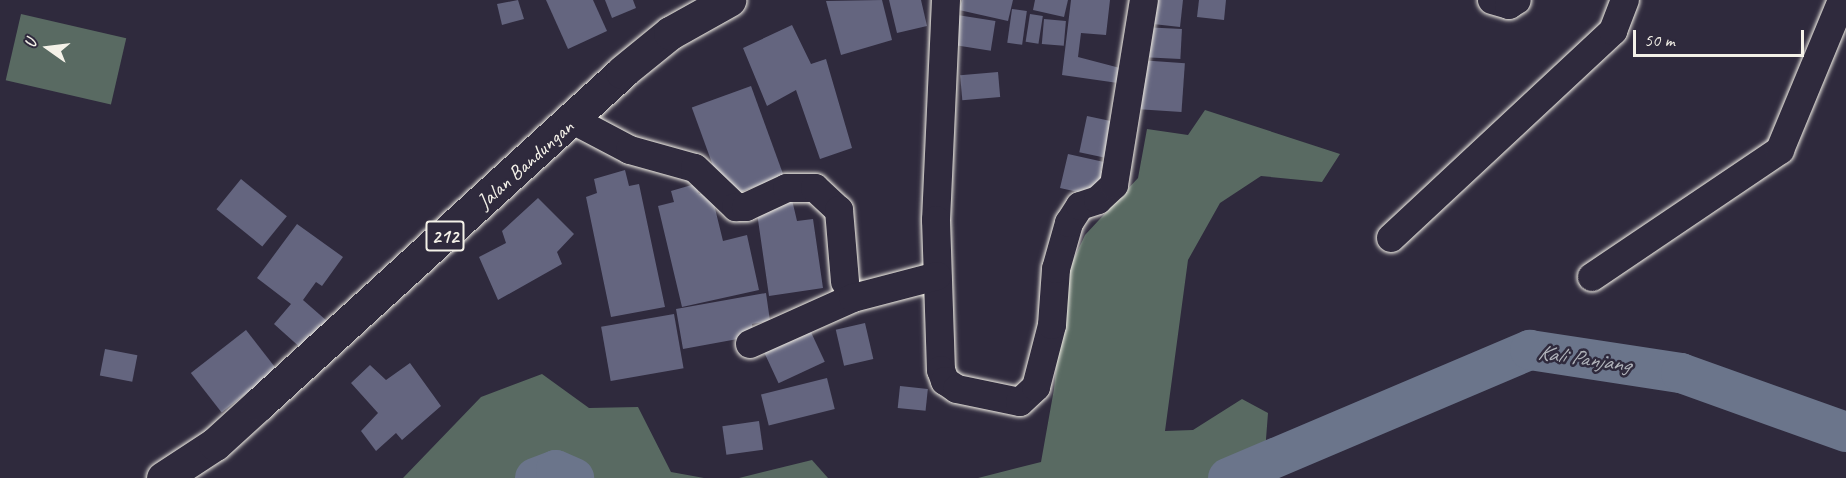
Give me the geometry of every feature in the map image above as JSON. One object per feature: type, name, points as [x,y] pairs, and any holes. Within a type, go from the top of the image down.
[{"type":"main road","name":"Jalan Bandungan","points":[[163,478],[224,436],[670,33],[729,0]]},
{"type":"street","points":[[946,0],[937,276],[945,381],[957,389],[1015,402],[1029,398],[1052,325],[1056,269],[1069,223],[1080,206],[1098,200],[1114,185],[1144,0]]},
{"type":"street","points":[[1492,0],[1509,5],[1517,0]]},
{"type":"street","points":[[1391,238],[1612,31],[1625,0]]},
{"type":"street","points":[[1592,277],[1780,150],[1842,0]]},
{"type":"street","points":[[573,120],[630,150],[694,168],[736,207],[746,207],[787,188],[814,188],[839,210],[845,282]]},
{"type":"street","points":[[750,344],[853,298],[937,276]]},
{"type":"green space","points":[[21,14],[126,38],[111,105],[6,80]]},
{"type":"green space","points":[[1205,110],[1340,154],[1322,182],[1261,176],[1220,203],[1188,260],[1165,431],[1193,430],[1242,399],[1268,413],[1263,478],[978,478],[1041,462],[1054,389],[1064,280],[1085,235],[1138,178],[1147,129],[1188,135]]},
{"type":"green space","points":[[542,374],[589,408],[638,407],[671,472],[704,478],[403,478],[481,397]]},
{"type":"green space","points":[[812,460],[828,478],[739,478]]},
{"type":"building","points":[[518,0],[524,19],[502,25],[497,4]]},
{"type":"building","points":[[546,0],[593,0],[607,31],[568,49]]},
{"type":"building","points":[[605,0],[633,0],[636,8],[612,18]]},
{"type":"building","points":[[882,0],[892,40],[841,55],[826,1]]},
{"type":"building","points":[[889,0],[921,0],[927,26],[897,33]]},
{"type":"building","points":[[962,0],[1013,0],[1008,21],[959,10]]},
{"type":"building","points":[[1035,0],[1068,0],[1064,17],[1033,10]]},
{"type":"building","points":[[1071,0],[1110,0],[1106,35],[1081,33],[1078,57],[1120,68],[1118,83],[1062,75]]},
{"type":"building","points":[[1146,0],[1183,0],[1180,27],[1144,23]]},
{"type":"building","points":[[1199,0],[1226,0],[1224,20],[1197,17]]},
{"type":"building","points":[[1012,9],[1027,11],[1022,45],[1007,43]]},
{"type":"building","points":[[951,14],[995,21],[991,51],[946,44]]},
{"type":"building","points":[[1030,14],[1043,16],[1038,44],[1026,42]]},
{"type":"building","points":[[1044,19],[1066,21],[1064,46],[1042,44]]},
{"type":"building","points":[[792,25],[811,64],[826,59],[852,148],[820,159],[796,90],[767,106],[743,48]]},
{"type":"building","points":[[1142,27],[1182,29],[1180,59],[1140,57]]},
{"type":"building","points":[[1139,60],[1185,63],[1181,112],[1136,109]]},
{"type":"building","points":[[998,72],[1000,97],[962,100],[960,75]]},
{"type":"building","points":[[751,86],[784,176],[725,198],[692,108]]},
{"type":"building","points":[[1087,116],[1115,122],[1108,158],[1079,152]]},
{"type":"building","points":[[1068,154],[1104,162],[1101,171],[1108,173],[1096,196],[1060,188]]},
{"type":"building","points":[[625,170],[629,186],[639,184],[665,307],[611,317],[586,197],[597,193],[594,179]]},
{"type":"building","points":[[241,179],[287,216],[262,246],[216,209]]},
{"type":"building","points":[[695,184],[699,194],[711,192],[723,241],[747,235],[759,290],[682,307],[658,206],[674,202],[671,191]]},
{"type":"building","points":[[790,191],[797,221],[813,219],[823,288],[769,296],[756,206]]},
{"type":"building","points":[[538,198],[574,234],[557,252],[562,264],[498,300],[479,257],[506,243],[502,231]]},
{"type":"building","points":[[297,224],[343,257],[322,286],[316,282],[303,300],[327,321],[303,350],[274,324],[291,304],[257,278]]},
{"type":"building","points":[[766,293],[770,321],[752,324],[754,336],[683,349],[676,309]]},
{"type":"building","points":[[674,314],[684,368],[611,381],[601,327]]},
{"type":"building","points":[[865,323],[873,359],[844,366],[836,330]]},
{"type":"building","points":[[246,330],[277,369],[222,412],[191,373]]},
{"type":"building","points":[[810,330],[825,362],[779,383],[764,352]]},
{"type":"building","points":[[105,349],[137,355],[132,382],[100,376]]},
{"type":"building","points":[[410,363],[441,406],[402,440],[396,433],[376,451],[361,431],[378,413],[351,383],[370,365],[386,380]]},
{"type":"building","points":[[827,378],[835,409],[769,426],[761,394]]},
{"type":"building","points":[[900,386],[928,389],[926,411],[898,408]]},
{"type":"building","points":[[759,421],[763,450],[726,455],[722,426]]},
{"type":"waterway","name":"Kali Panjang","points":[[1228,478],[1530,350],[1681,373],[1846,432]]},
{"type":"waterway","name":"Kali Panjang","points":[[535,478],[556,470],[574,478]]}]
